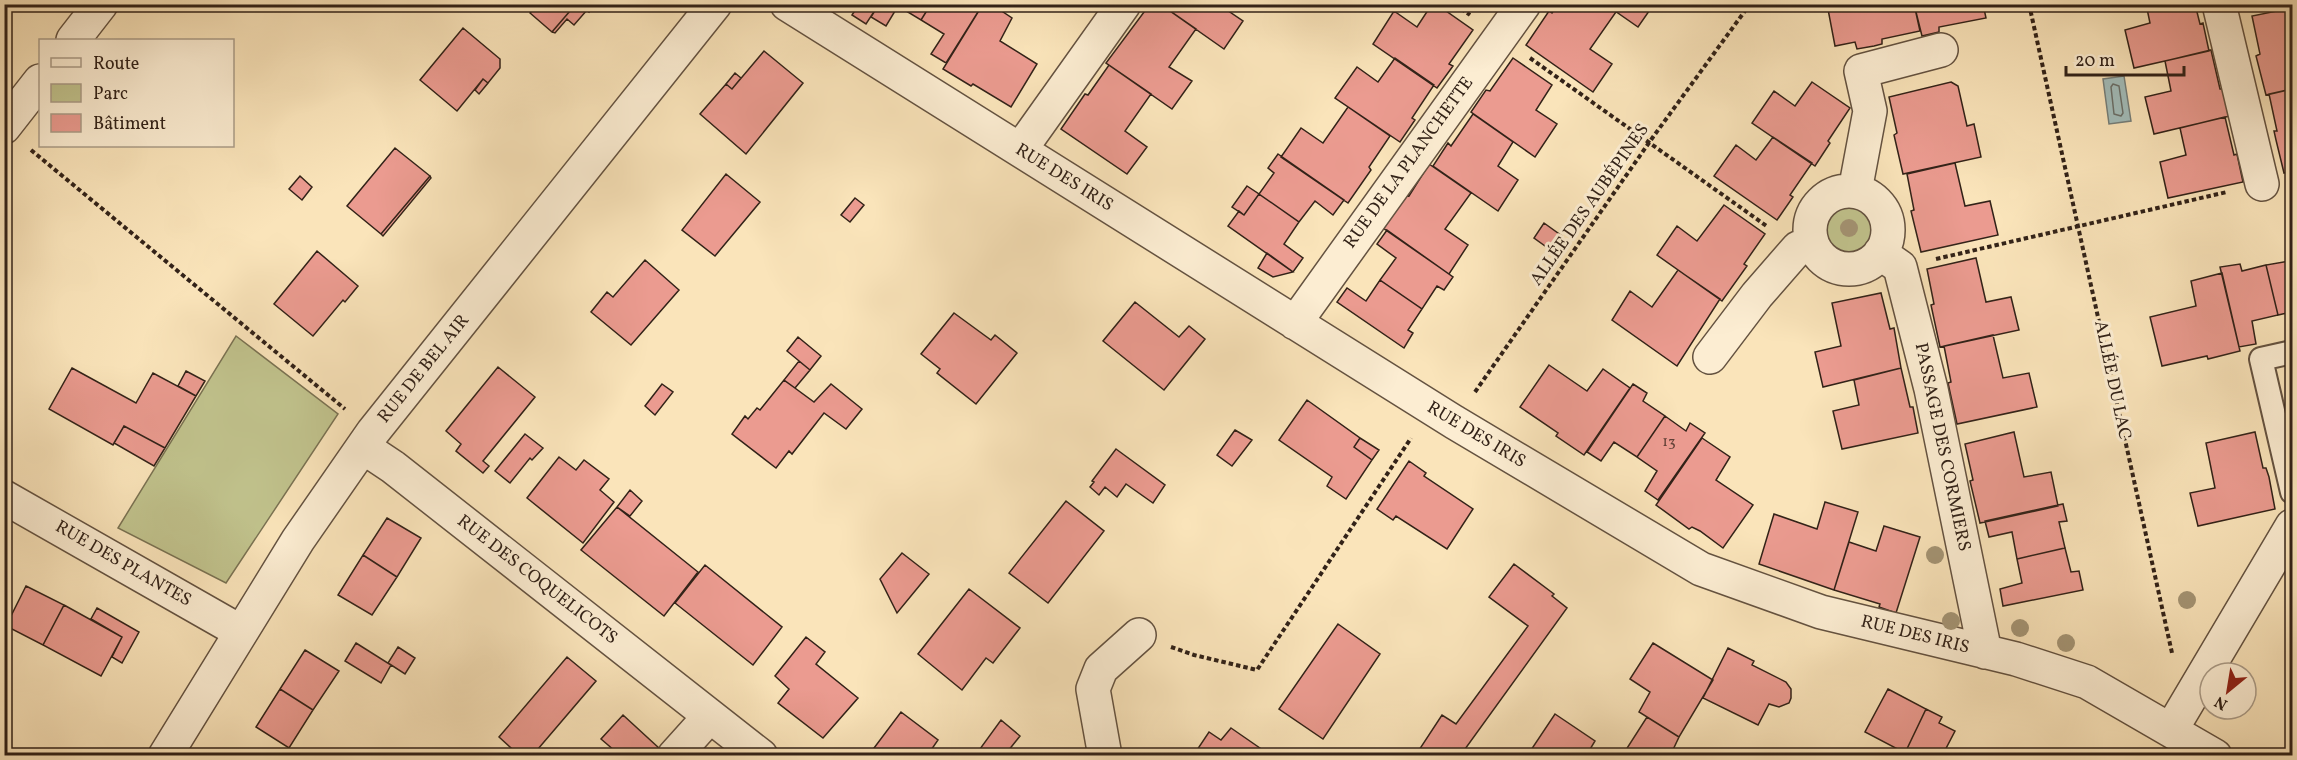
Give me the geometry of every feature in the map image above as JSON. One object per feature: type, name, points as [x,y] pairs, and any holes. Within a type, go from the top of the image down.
[{"type":"street","name":"RUE DE BEL AIR","points":[[165,756],[298,540],[368,440],[715,4]]},
{"type":"street","name":"RUE DES IRIS","points":[[788,4],[1443,415],[1701,569],[1821,612],[2016,659],[2087,682],[2193,739]]},
{"type":"street","points":[[1020,150],[1124,4]]},
{"type":"street","name":"RUE DE LA PLANCHETTE","points":[[1295,322],[1524,4]]},
{"type":"street","points":[[74,39],[97,6]]},
{"type":"street","points":[[2224,6],[2262,183]]},
{"type":"street","points":[[1710,357],[1757,295],[1805,246],[1812,217],[1818,205],[1828,196],[1841,191],[1854,191],[1870,111],[1861,70],[1941,50]]},
{"type":"street","points":[[14,135],[39,83]]},
{"type":"street","name":"PASSAGE DES CORMIERS","points":[[1854,191],[1867,195],[1878,204],[1885,215],[1890,260],[1931,388],[1985,652]]},
{"type":"street","points":[[1805,246],[1837,267],[1861,267],[1872,262],[1890,260]]},
{"type":"street","name":"RUE DES COQUELICOTS","points":[[368,440],[393,467],[761,756]]},
{"type":"street","name":"RUE DES PLANTES","points":[[4,497],[241,632]]},
{"type":"street","points":[[2193,739],[2292,526]]},
{"type":"street","points":[[1105,756],[1093,689],[1101,669],[1139,635]]},
{"type":"street","points":[[674,756],[710,716]]},
{"type":"lane","points":[[2292,352],[2260,360],[2292,492]]},
{"type":"path","name":"ALLÉE DES AUBÉPINES","points":[[1139,635],[1194,655],[1257,670],[1443,415],[1650,142],[1750,4]]},
{"type":"path","name":"ALLÉE DU LAC","points":[[2029,4],[2079,226],[2123,438],[2193,739]]},
{"type":"path","points":[[1500,36],[1650,142],[1805,246]]},
{"type":"path","points":[[14,135],[368,440]]},
{"type":"path","points":[[1890,260],[2079,226],[2262,183]]},
{"type":"green space","points":[[1844,206],[1854,206],[1866,213],[1873,225],[1873,235],[1866,247],[1854,254],[1844,254],[1829,243],[1825,235],[1825,225],[1836,210]]},
{"type":"green space","points":[[236,336],[338,414],[226,583],[118,528]]},
{"type":"water","points":[[2124,76],[2131,121],[2109,124],[2103,79]]},
{"type":"building","points":[[537,4],[576,4],[552,32],[530,13]]},
{"type":"building","points":[[576,4],[595,4],[574,25],[567,19],[555,33],[552,32]]},
{"type":"building","points":[[841,4],[879,4],[866,24],[852,15],[854,12]]},
{"type":"building","points":[[879,4],[931,4],[921,20],[898,6],[886,26],[871,17]]},
{"type":"building","points":[[931,4],[983,4],[946,63],[931,54],[944,34],[921,20]]},
{"type":"building","points":[[983,4],[991,4],[1012,18],[1000,41],[1037,64],[1011,107],[943,69]]},
{"type":"building","points":[[1150,4],[1160,4],[1196,29],[1169,67],[1192,81],[1172,109],[1106,63]]},
{"type":"building","points":[[1160,4],[1222,4],[1221,6],[1243,21],[1224,49]]},
{"type":"building","points":[[1432,4],[1436,4],[1473,30],[1449,64],[1453,66],[1437,88],[1373,44],[1394,11],[1417,27]]},
{"type":"building","points":[[1558,4],[1605,4],[1616,12],[1590,49],[1612,64],[1593,92],[1526,45],[1549,11],[1552,13]]},
{"type":"building","points":[[1605,4],[1654,4],[1638,27]]},
{"type":"building","points":[[1827,4],[1914,4],[1920,31],[1882,39],[1882,44],[1857,49],[1855,42],[1835,46]]},
{"type":"building","points":[[1914,4],[1983,4],[1986,18],[1939,27],[1939,32],[1922,36]]},
{"type":"building","points":[[2146,4],[2195,4],[2200,24],[2203,23],[2209,51],[2134,68],[2125,30],[2150,23]]},
{"type":"building","points":[[2292,8],[2292,89],[2266,95],[2256,56],[2260,54],[2252,16]]},
{"type":"building","points":[[463,28],[500,59],[500,68],[488,83],[483,79],[457,111],[420,80]]},
{"type":"building","points":[[2211,50],[2220,89],[2223,89],[2230,116],[2154,134],[2145,97],[2171,91],[2165,61]]},
{"type":"building","points":[[764,51],[803,83],[746,154],[700,114],[726,84],[732,89]]},
{"type":"building","points":[[1395,58],[1434,85],[1412,118],[1415,120],[1400,142],[1335,98],[1357,67],[1378,82]]},
{"type":"building","points":[[1513,58],[1552,85],[1536,110],[1557,124],[1535,157],[1471,112],[1486,90],[1490,91]]},
{"type":"building","points":[[1109,65],[1151,94],[1125,131],[1147,147],[1127,174],[1061,129]]},
{"type":"building","points":[[735,73],[741,78],[732,89],[726,84]]},
{"type":"building","points":[[483,79],[488,83],[479,94],[475,90]]},
{"type":"building","points":[[1812,82],[1850,108],[1815,166],[1752,123],[1774,91],[1795,106]]},
{"type":"building","points":[[1951,82],[1958,86],[1967,126],[1974,124],[1981,157],[1903,174],[1894,135],[1897,133],[1889,97]]},
{"type":"building","points":[[2292,89],[2292,171],[2284,173],[2274,131],[2277,131],[2269,94]]},
{"type":"building","points":[[1348,107],[1390,136],[1369,167],[1371,170],[1348,203],[1281,157],[1301,128],[1323,143]]},
{"type":"building","points":[[1473,114],[1513,142],[1498,166],[1518,180],[1498,211],[1433,166],[1448,143],[1451,146]]},
{"type":"building","points":[[2225,117],[2243,182],[2168,198],[2160,162],[2186,155],[2180,128]]},
{"type":"building","points":[[1773,137],[1812,163],[1790,195],[1793,197],[1777,220],[1714,176],[1736,145],[1756,160]]},
{"type":"building","points":[[395,148],[430,176],[381,234],[347,206]]},
{"type":"building","points":[[1278,154],[1344,200],[1333,215],[1315,201],[1299,222],[1259,194],[1274,173],[1268,168]]},
{"type":"building","points":[[1955,163],[1965,206],[1990,201],[1998,235],[1921,252],[1911,211],[1914,210],[1907,174]]},
{"type":"building","points":[[1429,164],[1471,193],[1445,229],[1468,245],[1449,274],[1383,228],[1407,195],[1409,196]]},
{"type":"building","points":[[726,174],[760,202],[715,256],[682,230]]},
{"type":"building","points":[[300,176],[312,187],[302,200],[289,189]]},
{"type":"building","points":[[430,176],[431,178],[383,236],[381,234]]},
{"type":"building","points":[[1247,186],[1259,194],[1244,215],[1232,207]]},
{"type":"building","points":[[1259,194],[1299,222],[1284,244],[1303,258],[1293,272],[1228,226],[1239,211],[1244,215]]},
{"type":"building","points":[[855,198],[864,205],[850,222],[841,215]]},
{"type":"building","points":[[1724,205],[1765,234],[1744,264],[1747,266],[1722,301],[1657,255],[1677,226],[1697,241]]},
{"type":"building","points":[[1544,223],[1562,236],[1552,251],[1534,238]]},
{"type":"building","points":[[1387,230],[1453,277],[1444,290],[1437,286],[1422,309],[1380,280],[1396,258],[1377,244]]},
{"type":"building","points":[[317,251],[358,286],[313,336],[274,304]]},
{"type":"building","points":[[2292,252],[2292,312],[2278,315],[2266,265],[2290,261],[2289,253]]},
{"type":"building","points":[[1267,253],[1293,272],[1273,277],[1258,268]]},
{"type":"building","points":[[1976,258],[1986,302],[2011,297],[2019,330],[1940,347],[1931,305],[1934,304],[1927,269]]},
{"type":"building","points":[[645,260],[679,290],[631,345],[591,312],[607,292],[613,297]]},
{"type":"building","points":[[2240,264],[2242,271],[2266,265],[2278,315],[2252,321],[2256,344],[2239,347],[2220,267]]},
{"type":"building","points":[[1678,270],[1720,299],[1677,366],[1612,320],[1630,291],[1652,307]]},
{"type":"building","points":[[2222,273],[2240,351],[2208,359],[2207,356],[2162,366],[2150,317],[2196,306],[2191,281]]},
{"type":"building","points":[[1380,280],[1422,309],[1408,330],[1413,333],[1404,348],[1337,302],[1347,288],[1366,301]]},
{"type":"building","points":[[1881,293],[1890,329],[1894,328],[1901,368],[1823,387],[1815,352],[1841,346],[1832,303]]},
{"type":"building","points":[[1135,302],[1179,337],[1189,326],[1205,339],[1164,390],[1103,341]]},
{"type":"building","points":[[954,313],[991,340],[995,335],[1017,353],[976,404],[937,373],[940,369],[921,354]]},
{"type":"building","points":[[1993,335],[2003,378],[2029,373],[2037,407],[1957,424],[1948,383],[1951,382],[1944,346]]},
{"type":"building","points":[[798,337],[821,356],[810,370],[787,351]]},
{"type":"building","points":[[799,361],[810,370],[795,388],[784,380]]},
{"type":"building","points":[[1549,365],[1587,391],[1603,369],[1630,388],[1584,455],[1556,436],[1558,433],[1520,407]]},
{"type":"building","points":[[498,367],[535,397],[483,461],[489,466],[483,473],[456,451],[461,444],[446,431]]},
{"type":"building","points":[[72,368],[136,403],[153,373],[196,396],[165,448],[124,426],[113,445],[49,409]]},
{"type":"building","points":[[1901,368],[1918,433],[1842,449],[1833,411],[1859,405],[1854,380]]},
{"type":"building","points":[[186,371],[205,381],[196,396],[178,386]]},
{"type":"building","points":[[784,380],[814,402],[831,384],[862,409],[846,429],[824,413],[792,454],[789,451],[776,468],[732,434],[745,416],[748,419],[757,408],[760,410]]},
{"type":"building","points":[[662,384],[673,392],[655,415],[645,406]]},
{"type":"building","points":[[1633,384],[1647,393],[1643,401],[1665,416],[1637,457],[1614,442],[1601,461],[1587,452]]},
{"type":"building","points":[[1307,400],[1360,438],[1354,447],[1372,460],[1346,499],[1327,486],[1332,477],[1279,440]]},
{"type":"building","points":[[1665,416],[1686,431],[1690,423],[1705,433],[1658,500],[1645,491],[1657,471],[1637,457]]},
{"type":"building","points":[[124,426],[165,448],[154,466],[114,443]]},
{"type":"building","points":[[1235,430],[1252,440],[1232,466],[1217,455]]},
{"type":"building","points":[[2014,432],[2024,477],[2051,472],[2058,506],[1980,523],[1970,481],[1973,480],[1965,444]]},
{"type":"building","points":[[2255,432],[2263,468],[2266,468],[2269,477],[2275,509],[2198,526],[2190,493],[2215,488],[2206,443]]},
{"type":"building","points":[[525,434],[543,448],[532,460],[530,458],[510,483],[495,471]]},
{"type":"building","points":[[1360,438],[1379,450],[1372,460],[1354,447]]},
{"type":"building","points":[[1702,438],[1730,457],[1716,480],[1753,505],[1723,548],[1700,531],[1692,527],[1689,529],[1656,505]]},
{"type":"building","points":[[1116,449],[1165,485],[1153,503],[1126,484],[1117,497],[1105,487],[1099,495],[1090,487]]},
{"type":"building","points":[[559,457],[576,470],[584,460],[609,479],[600,490],[614,502],[583,543],[527,498]]},
{"type":"building","points":[[1409,461],[1426,473],[1424,476],[1473,509],[1447,549],[1396,516],[1393,520],[1377,509]]},
{"type":"building","points":[[630,490],[642,501],[630,516],[617,507]]},
{"type":"building","points":[[1066,501],[1104,531],[1048,603],[1009,573]]},
{"type":"building","points":[[1825,502],[1858,512],[1834,590],[1759,564],[1774,514],[1817,529]]},
{"type":"building","points":[[2063,504],[2067,521],[2059,522],[2065,548],[2017,559],[2012,532],[1989,537],[1985,521]]},
{"type":"building","points":[[617,507],[698,572],[664,616],[581,550]]},
{"type":"building","points":[[387,518],[421,538],[397,577],[363,555]]},
{"type":"building","points":[[1884,526],[1920,537],[1896,613],[1879,607],[1880,604],[1834,590],[1849,542],[1876,551]]},
{"type":"building","points":[[2065,548],[2071,572],[2079,571],[2083,590],[2003,606],[2000,589],[2022,583],[2017,559]]},
{"type":"building","points":[[902,553],[929,574],[897,613],[880,579]]},
{"type":"building","points":[[363,555],[397,577],[372,615],[338,595]]},
{"type":"building","points":[[1514,564],[1554,594],[1552,596],[1567,608],[1460,756],[1426,756],[1419,750],[1442,715],[1456,724],[1528,626],[1489,597]]},
{"type":"building","points":[[705,565],[782,627],[753,665],[675,603]]},
{"type":"building","points":[[26,586],[64,605],[43,645],[6,626]]},
{"type":"building","points":[[969,589],[1020,628],[993,663],[986,658],[962,690],[918,654]]},
{"type":"building","points":[[64,605],[122,637],[101,676],[43,645]]},
{"type":"building","points":[[97,608],[139,632],[122,663],[112,657],[122,637],[91,619]]},
{"type":"building","points":[[1338,624],[1380,654],[1323,739],[1279,709]]},
{"type":"building","points":[[806,637],[825,652],[816,664],[858,698],[823,738],[778,703],[789,689],[775,676]]},
{"type":"building","points":[[356,643],[391,665],[381,683],[345,661]]},
{"type":"building","points":[[1653,643],[1713,680],[1679,737],[1639,712],[1650,692],[1630,679]]},
{"type":"building","points":[[398,647],[415,658],[405,674],[388,663]]},
{"type":"building","points":[[1728,648],[1754,661],[1752,665],[1786,682],[1791,689],[1789,703],[1779,707],[1769,704],[1758,725],[1703,698]]},
{"type":"building","points":[[305,650],[339,671],[313,710],[280,689]]},
{"type":"building","points":[[567,657],[596,681],[532,756],[520,756],[499,737]]},
{"type":"building","points":[[280,689],[313,710],[289,748],[256,727]]},
{"type":"building","points":[[1888,689],[1926,709],[1905,753],[1865,732]]},
{"type":"building","points":[[1926,709],[1942,717],[1939,723],[1955,731],[1942,756],[1910,756],[1905,753]]},
{"type":"building","points":[[901,712],[938,740],[927,756],[868,756]]},
{"type":"building","points":[[1555,714],[1595,741],[1586,756],[1527,756]]},
{"type":"building","points":[[623,715],[660,749],[653,756],[610,756],[615,751],[601,739]]},
{"type":"building","points":[[1647,717],[1679,737],[1670,756],[1622,756]]},
{"type":"building","points":[[1001,720],[1020,736],[1004,756],[981,756],[977,753]]},
{"type":"building","points":[[1231,728],[1270,755],[1193,756],[1209,732],[1221,740]]}]
